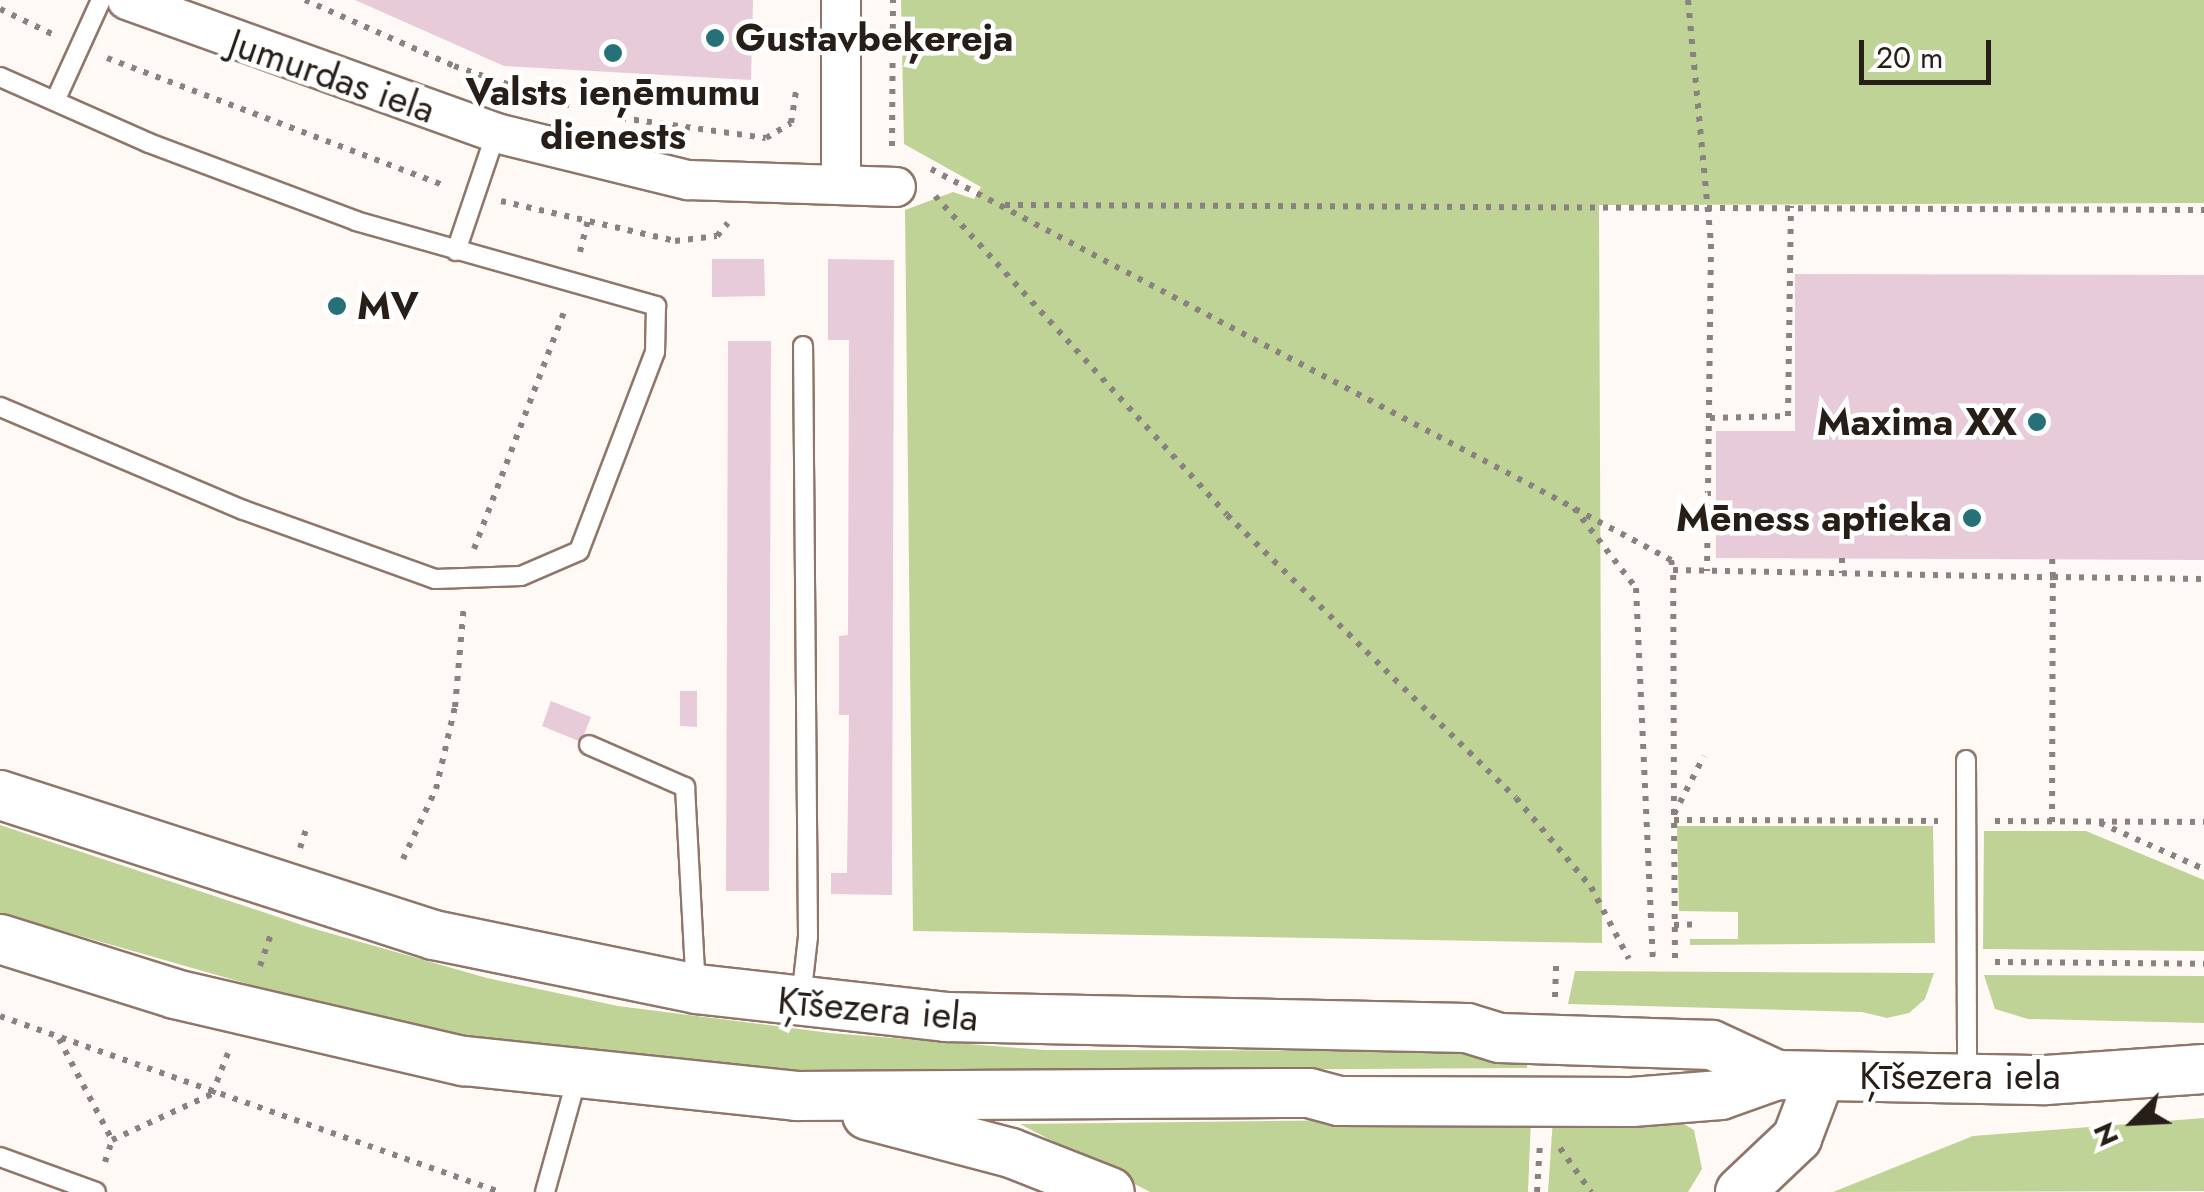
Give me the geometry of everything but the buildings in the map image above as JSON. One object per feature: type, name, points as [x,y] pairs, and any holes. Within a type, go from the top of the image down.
[{"type":"street","name":"Jumurdas iela","points":[[127,0],[496,133],[688,180],[840,186],[908,184]]},
{"type":"street","points":[[840,186],[842,0]]},
{"type":"street","name":"Ķīšezera iela","points":[[0,795],[434,935],[696,990],[946,1017],[1467,1028],[1500,1038],[1712,1044],[1799,1076]]},
{"type":"street","name":"Ķīšezera iela","points":[[0,939],[245,1010],[464,1061],[796,1096],[1309,1092],[1340,1101],[1632,1102],[1721,1095],[1799,1076],[1967,1080],[2204,1069]]},
{"type":"street","points":[[1740,1192],[1797,1138],[1799,1076]]},
{"type":"street","points":[[796,1096],[1012,1154],[1110,1192]]},
{"type":"lane","points":[[54,101],[101,0]]},
{"type":"lane","points":[[0,77],[252,182],[456,251],[656,306],[654,352],[579,551],[521,576],[435,579],[243,510],[0,407]]},
{"type":"lane","points":[[456,251],[496,133]]},
{"type":"lane","points":[[800,1004],[808,951],[803,346]]},
{"type":"lane","points":[[590,745],[685,787],[696,990]]},
{"type":"lane","points":[[1966,760],[1967,1080]]},
{"type":"lane","points":[[545,1192],[578,1073]]},
{"type":"lane","points":[[0,1158],[96,1192]]},
{"type":"path","points":[[305,0],[454,66],[578,108]]},
{"type":"path","points":[[893,0],[908,184],[1043,308],[1227,515],[1516,798],[1591,887],[1629,959]]},
{"type":"path","points":[[1688,0],[1686,37],[1710,206],[1706,571]]},
{"type":"path","points":[[0,9],[80,48],[475,196],[676,240],[717,236],[733,218]]},
{"type":"path","points":[[615,117],[766,138],[790,123],[796,70]]},
{"type":"path","points":[[929,168],[1671,560],[1675,958]]},
{"type":"path","points":[[1000,204],[2204,210]]},
{"type":"path","points":[[1710,418],[1791,417],[1791,206]]},
{"type":"path","points":[[578,260],[588,220]]},
{"type":"path","points":[[471,553],[568,301]]},
{"type":"path","points":[[1574,508],[1636,588],[1653,958]]},
{"type":"path","points":[[1842,558],[1842,574]]},
{"type":"path","points":[[2052,559],[2052,822]]},
{"type":"path","points":[[1673,570],[2204,578]]},
{"type":"path","points":[[403,859],[436,789],[456,707],[464,596]]},
{"type":"path","points":[[1674,814],[1704,756]]},
{"type":"path","points":[[2098,822],[2204,869]]},
{"type":"path","points":[[112,1140],[212,1094],[245,1010],[306,828]]},
{"type":"path","points":[[1674,925],[1699,924]]},
{"type":"path","points":[[1555,1003],[1556,959]]},
{"type":"path","points":[[1984,962],[2204,964]]},
{"type":"path","points":[[0,1016],[212,1094],[500,1192]]},
{"type":"path","points":[[58,1038],[112,1140],[96,1192]]},
{"type":"path","points":[[1536,1192],[1542,1127]]},
{"type":"path","points":[[1552,1137],[1592,1192]]},
{"type":"green space","points":[[901,0],[2204,0],[2204,203],[1599,205],[1602,943],[913,931],[905,210],[953,192],[974,199],[981,187],[904,144]]},
{"type":"green space","points":[[0,825],[308,927],[487,978],[618,1006],[830,1033],[1044,1050],[1457,1051],[1528,1054],[1527,1068],[808,1072],[472,1037],[283,994],[0,913]]},
{"type":"green space","points":[[1677,826],[1933,826],[1935,943],[1690,945],[1690,939],[1738,939],[1738,912],[1679,911]]},
{"type":"green space","points":[[1984,831],[2086,831],[2204,880],[2204,951],[1983,949]]},
{"type":"green space","points":[[1575,971],[1934,973],[1925,999],[1909,1013],[1887,1018],[1862,1012],[1568,1004]]},
{"type":"green space","points":[[1984,975],[2204,976],[2204,1023],[2028,1019],[1995,1009]]},
{"type":"green space","points":[[1531,1118],[1528,1192],[1150,1192],[1020,1124]]},
{"type":"green space","points":[[1553,1118],[1674,1118],[1694,1130],[1702,1169],[1688,1192],[1548,1192]]},
{"type":"green space","points":[[2204,1118],[2204,1191],[1833,1192],[1973,1136]]},
{"type":"place","name":"Gustavbeķereja","points":[[715,38]]},
{"type":"place","name":"Valsts ieņēmumu dienests","points":[[613,53]]},
{"type":"place","name":"MV","points":[[337,306]]},
{"type":"place","name":"Maxima XX","points":[[2037,422]]},
{"type":"place","name":"Mēness aptieka","points":[[1972,518]]}]
